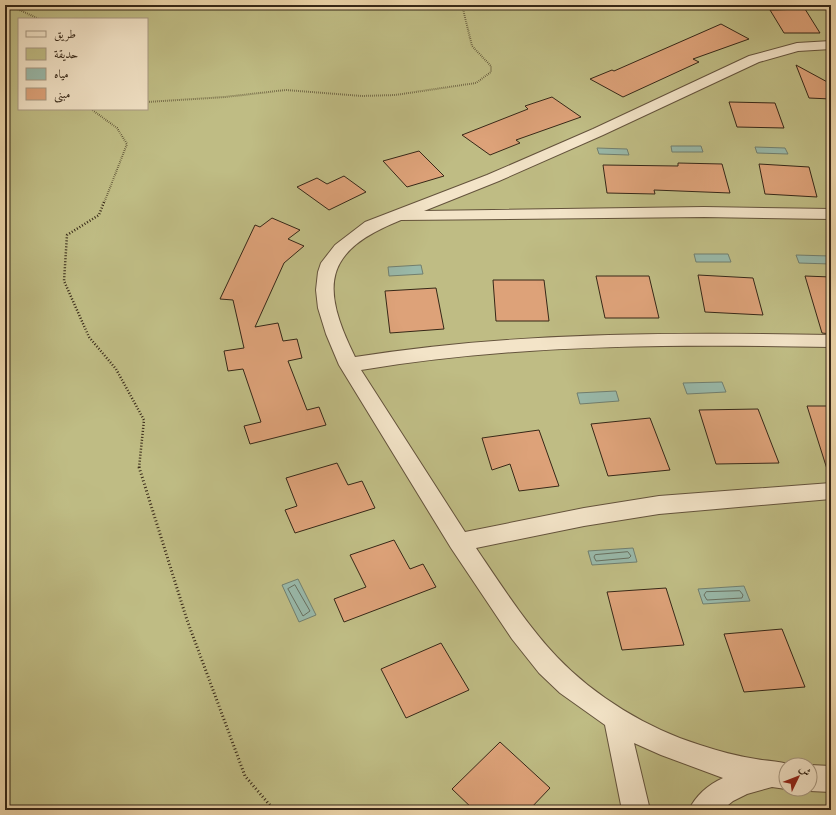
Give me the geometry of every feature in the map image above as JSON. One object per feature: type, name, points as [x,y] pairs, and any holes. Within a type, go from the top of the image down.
[{"type":"street","points":[[778,776],[743,770],[697,757],[660,741],[616,718],[568,684],[539,656],[459,542],[349,365],[333,329],[328,311],[324,282],[327,270],[332,260],[346,242],[371,226],[493,178],[598,132],[754,59],[797,47],[831,45]]},
{"type":"street","points":[[391,217],[704,212],[831,214]]},
{"type":"street","points":[[349,365],[407,356],[490,347],[682,340],[831,341]]},
{"type":"street","points":[[459,542],[543,525],[658,506],[718,499],[831,491]]},
{"type":"street","points":[[616,718],[636,810]]},
{"type":"street","points":[[703,810],[726,789],[746,780],[778,776]]},
{"type":"street","points":[[818,778],[831,779]]},
{"type":"path","points":[[9,5],[37,18]]},
{"type":"path","points":[[148,102],[225,97],[286,90],[362,96],[395,95],[476,83],[490,72],[491,66],[472,46],[462,5]]},
{"type":"path","points":[[92,110],[117,128],[127,144],[99,215],[67,235],[64,281],[89,337],[116,369],[144,420],[139,470],[187,620],[245,776],[274,810]]},
{"type":"green space","points":[[5,5],[831,5],[831,810],[5,810]]},
{"type":"water","points":[[671,146],[701,146],[703,152],[672,152]]},
{"type":"water","points":[[755,147],[785,148],[788,154],[757,153]]},
{"type":"water","points":[[597,148],[627,149],[629,155],[599,154]]},
{"type":"water","points":[[694,254],[728,254],[731,262],[696,262]]},
{"type":"water","points":[[796,255],[830,256],[831,264],[799,263]]},
{"type":"water","points":[[421,265],[423,274],[389,276],[388,267]]},
{"type":"water","points":[[722,382],[726,392],[687,394],[683,383]]},
{"type":"water","points":[[616,391],[619,401],[580,404],[577,393]]},
{"type":"water","points":[[633,548],[637,562],[592,565],[588,551]]},
{"type":"water","points":[[298,579],[316,615],[299,622],[282,585]]},
{"type":"water","points":[[744,586],[750,601],[703,604],[698,589]]},
{"type":"building","points":[[805,9],[820,33],[784,33],[770,10]]},
{"type":"building","points":[[721,24],[749,39],[693,59],[699,62],[623,97],[590,79],[612,70],[614,71]]},
{"type":"building","points":[[796,65],[831,84],[831,99],[809,98]]},
{"type":"building","points":[[552,97],[581,117],[516,140],[520,143],[490,155],[462,135],[528,109],[525,106]]},
{"type":"building","points":[[729,102],[775,103],[784,128],[737,127]]},
{"type":"building","points":[[419,151],[444,176],[407,187],[383,161]]},
{"type":"building","points":[[678,163],[722,164],[730,193],[654,190],[655,194],[607,193],[603,165],[678,166]]},
{"type":"building","points":[[759,164],[809,167],[817,197],[765,194]]},
{"type":"building","points":[[344,176],[366,192],[329,210],[297,187],[317,178],[327,184]]},
{"type":"building","points":[[272,218],[300,230],[288,239],[304,246],[284,263],[255,327],[278,323],[283,341],[297,339],[302,358],[288,361],[307,410],[319,407],[326,425],[250,444],[244,426],[261,422],[243,369],[228,371],[224,351],[244,348],[233,300],[220,299],[255,225],[260,227]]},
{"type":"building","points":[[698,275],[753,278],[763,315],[705,312]]},
{"type":"building","points":[[596,276],[649,276],[659,318],[605,318]]},
{"type":"building","points":[[805,276],[831,277],[831,334],[822,333]]},
{"type":"building","points":[[493,280],[544,280],[549,321],[496,321]]},
{"type":"building","points":[[436,288],[444,329],[390,333],[385,291]]},
{"type":"building","points":[[807,406],[831,406],[831,468],[827,469]]},
{"type":"building","points":[[758,409],[779,463],[716,464],[699,410]]},
{"type":"building","points":[[650,418],[670,470],[608,476],[591,424]]},
{"type":"building","points":[[539,430],[559,486],[519,491],[510,464],[492,470],[482,438]]},
{"type":"building","points":[[337,463],[348,485],[362,481],[375,508],[295,533],[285,510],[297,506],[286,478]]},
{"type":"building","points":[[394,540],[410,569],[423,564],[436,587],[344,622],[334,599],[366,587],[350,555]]},
{"type":"building","points":[[666,588],[684,645],[622,650],[607,592]]},
{"type":"building","points":[[782,629],[805,687],[744,692],[724,634]]},
{"type":"building","points":[[441,643],[469,690],[406,718],[381,669]]},
{"type":"building","points":[[500,742],[550,788],[529,810],[474,810],[452,789]]}]
